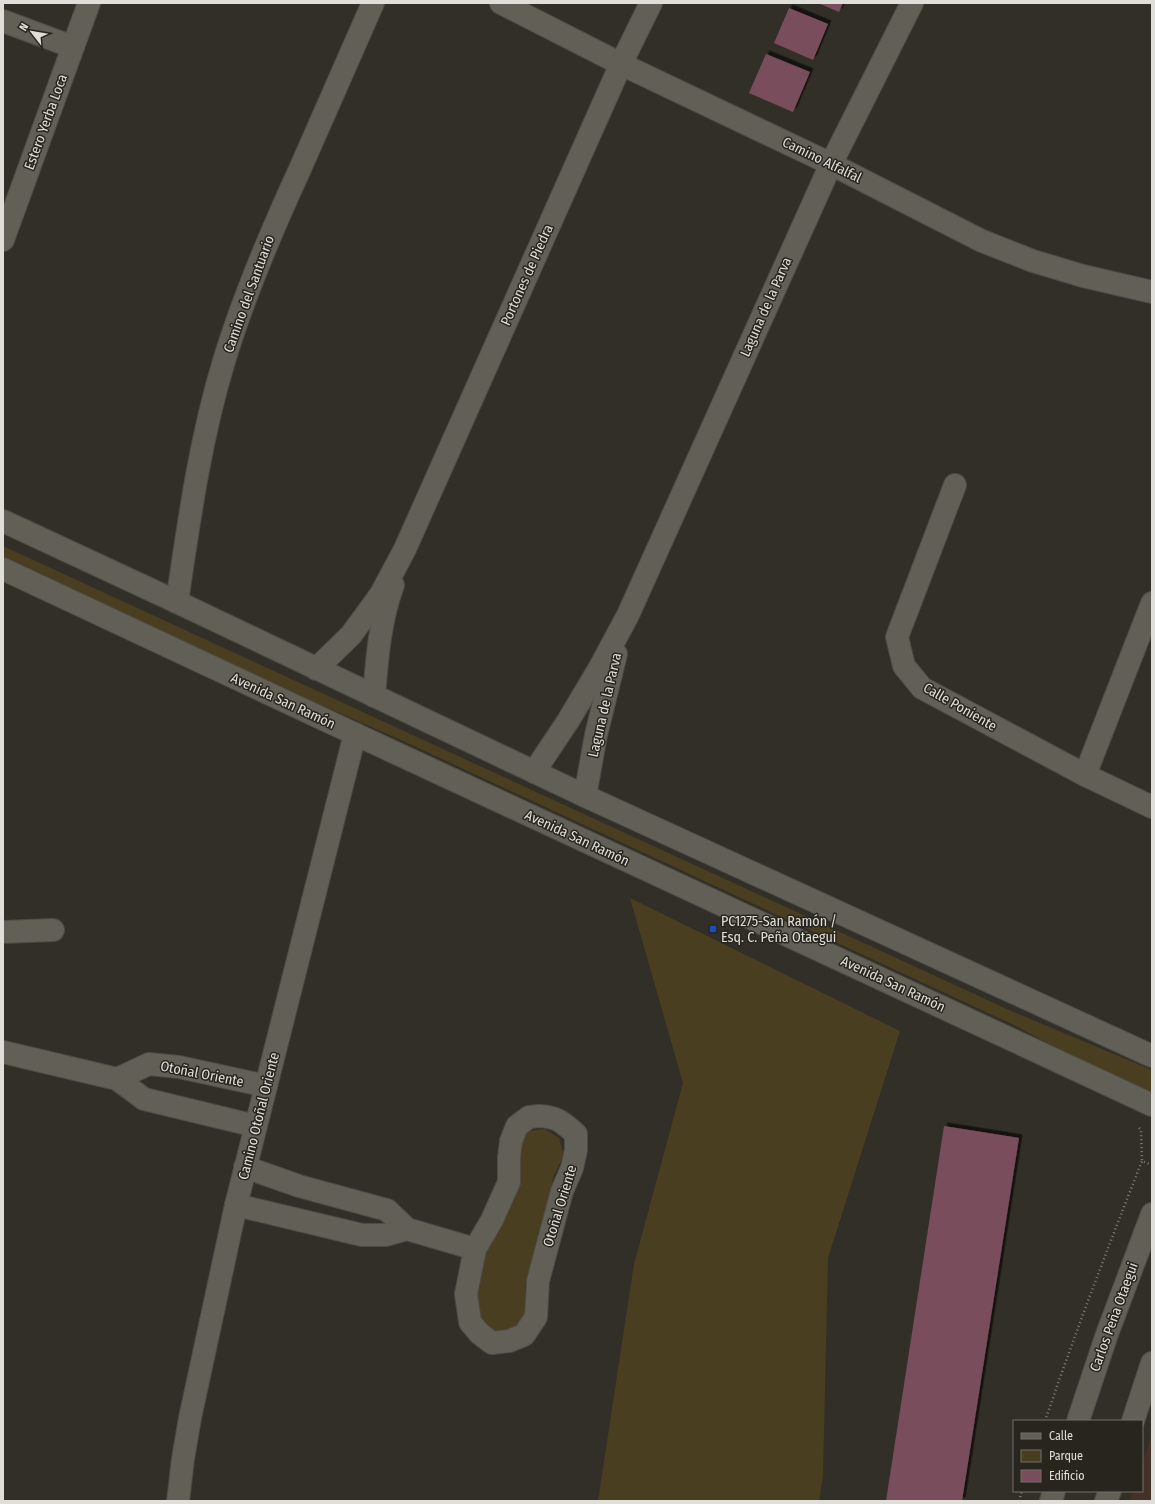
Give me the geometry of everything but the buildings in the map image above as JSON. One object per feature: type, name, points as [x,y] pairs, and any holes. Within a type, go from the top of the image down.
[{"type":"street","name":"Estero Yerba Loca","points":[[3,240],[89,3]]},
{"type":"street","name":"Camino del Santuario","points":[[177,602],[201,452],[224,361],[242,306],[262,253],[373,3]]},
{"type":"street","name":"Camino Alfalfal","points":[[502,3],[621,64],[830,164],[982,241],[1033,261],[1082,276],[1152,292]]},
{"type":"street","name":"Portones de Piedra","points":[[316,669],[351,635],[381,594],[405,549],[621,64],[651,3]]},
{"type":"street","name":"Laguna de la Parva","points":[[534,772],[568,721],[628,614],[830,164],[912,3]]},
{"type":"street","points":[[3,21],[73,47]]},
{"type":"street","name":"Calle Poniente","points":[[955,485],[897,637],[904,666],[922,688],[1085,776],[1152,806]]},
{"type":"street","points":[[3,521],[585,796],[1152,1056]]},
{"type":"street","name":"Portones de Piedra","points":[[374,696],[378,647],[388,597],[405,549]]},
{"type":"street","name":"Avenida San Ramón","points":[[3,569],[1152,1105]]},
{"type":"street","points":[[1085,776],[1152,603]]},
{"type":"street","name":"Laguna de la Parva","points":[[585,796],[596,735],[628,614]]},
{"type":"street","name":"Camino Otoñal Oriente","points":[[178,1501],[190,1418],[236,1205],[354,734]]},
{"type":"street","points":[[3,932],[53,930]]},
{"type":"street","points":[[3,1052],[117,1079],[144,1099],[256,1126]]},
{"type":"street","name":"Otoñal Oriente","points":[[117,1079],[149,1064],[179,1068],[266,1086]]},
{"type":"street","name":"Otoñal Oriente","points":[[539,1116],[552,1117],[563,1123],[576,1134],[576,1150],[572,1168],[562,1191],[538,1281],[536,1317],[524,1335],[509,1341],[492,1343],[479,1333],[470,1322],[466,1294],[475,1249],[492,1220],[508,1182],[511,1141],[517,1126],[529,1117],[539,1116]]},
{"type":"street","points":[[245,1167],[299,1186],[386,1210],[407,1229],[475,1249]]},
{"type":"street","points":[[236,1205],[362,1235],[386,1235],[407,1229]]},
{"type":"street","name":"Carlos Peña Otaegui","points":[[1078,1420],[1106,1337],[1152,1214]]},
{"type":"street","points":[[1133,1420],[1152,1363]]},
{"type":"path","points":[[1045,1420],[1104,1256],[1142,1161],[1141,1130],[1137,1126]]},
{"type":"path","points":[[1142,1161],[1152,1165]]},
{"type":"shaded area","points":[[1152,1434],[1152,1501],[1129,1501],[1133,1492],[1143,1492],[1143,1461]]},
{"type":"green space","points":[[3,546],[1009,1010],[1152,1070],[1152,1092],[1076,1059],[1016,1026],[401,740],[259,678],[3,556]]},
{"type":"green space","points":[[630,898],[900,1031],[828,1258],[823,1475],[819,1501],[598,1501],[634,1264],[683,1083]]},
{"type":"green space","points":[[545,1129],[559,1138],[564,1155],[554,1175],[525,1286],[526,1311],[518,1330],[498,1334],[482,1324],[476,1304],[479,1265],[493,1237],[505,1220],[516,1180],[519,1140],[528,1131]]},
{"type":"place","name":"PC1275-San Ramón / Esq. C. Peña Otaegui","points":[[713,929]]}]
